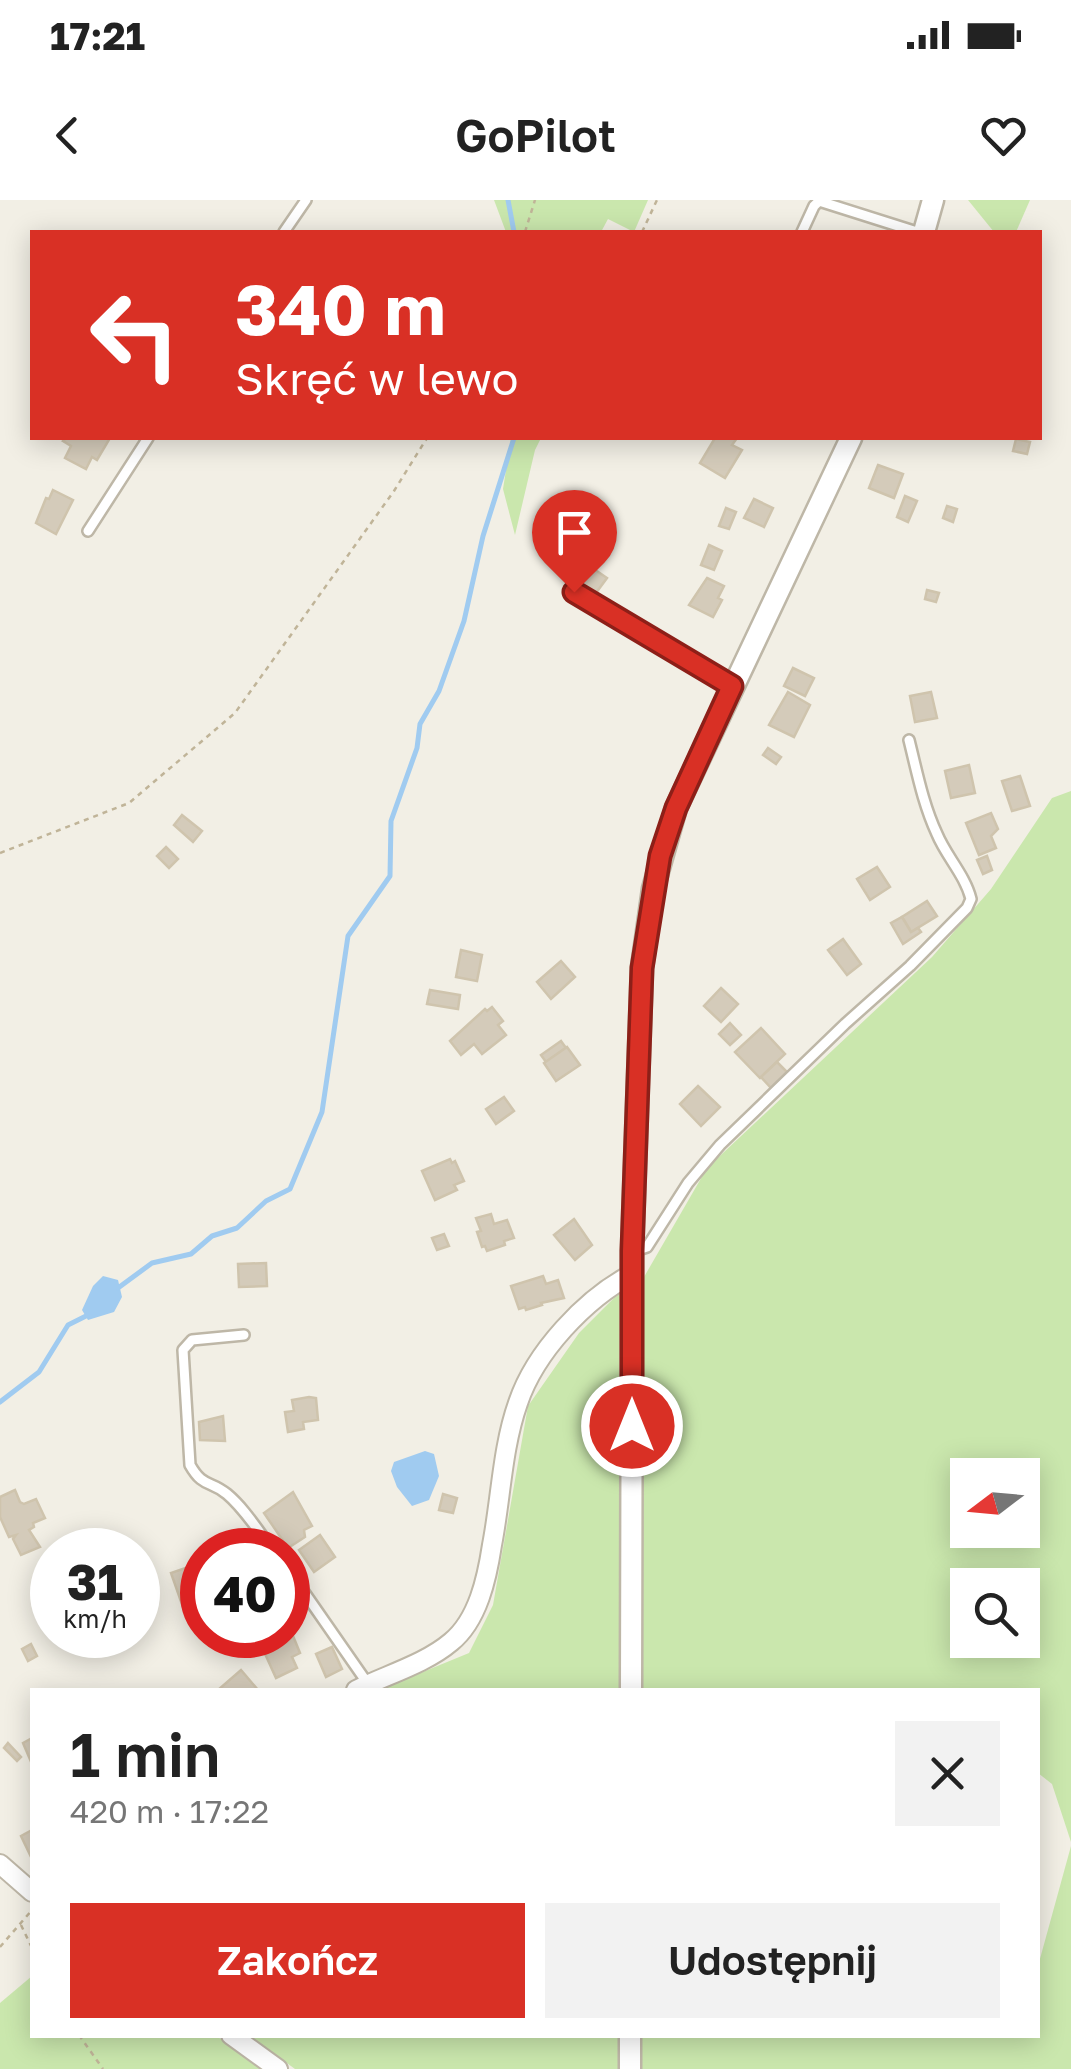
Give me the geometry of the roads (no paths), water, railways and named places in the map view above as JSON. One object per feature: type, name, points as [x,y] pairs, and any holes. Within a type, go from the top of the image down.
[{"type":"street","points":[[921,230],[934,200]]},
{"type":"street","points":[[631,1688],[632,1251],[642,968],[653,890],[676,808],[851,440]]},
{"type":"street","points":[[362,1687],[452,1642],[464,1626],[477,1603],[488,1569],[518,1402],[537,1365],[569,1325],[610,1286],[632,1274]]},
{"type":"street","points":[[0,1864],[30,1890]]},
{"type":"street","points":[[235,2038],[278,2069]]},
{"type":"street","points":[[630,2038],[630,2069]]},
{"type":"lane","points":[[285,230],[306,200]]},
{"type":"lane","points":[[803,230],[819,201],[913,230]]},
{"type":"lane","points":[[88,531],[147,440]]},
{"type":"lane","points":[[574,592],[732,686]]},
{"type":"lane","points":[[632,1251],[647,1247],[688,1183],[720,1145],[967,908],[971,898],[968,887],[938,836],[922,796],[909,740]]},
{"type":"lane","points":[[244,1335],[192,1340],[182,1350],[190,1466],[198,1480],[222,1490],[239,1505],[256,1528]]},
{"type":"lane","points":[[310,1604],[362,1687]]},
{"type":"water","points":[[103,1276],[118,1280],[122,1297],[114,1312],[88,1320],[82,1310],[93,1286]]},
{"type":"water","points":[[425,1451],[434,1454],[439,1476],[429,1500],[412,1506],[397,1487],[391,1471],[394,1462]]},
{"type":"waterway","points":[[508,200],[514,230]]},
{"type":"waterway","points":[[118,1288],[152,1263],[191,1254],[212,1236],[237,1228],[266,1201],[290,1189],[322,1112],[348,936],[390,876],[391,821],[417,748],[420,724],[439,691],[464,621],[483,536],[513,440]]},
{"type":"waterway","points":[[0,1402],[39,1372],[68,1325],[88,1315]]}]
